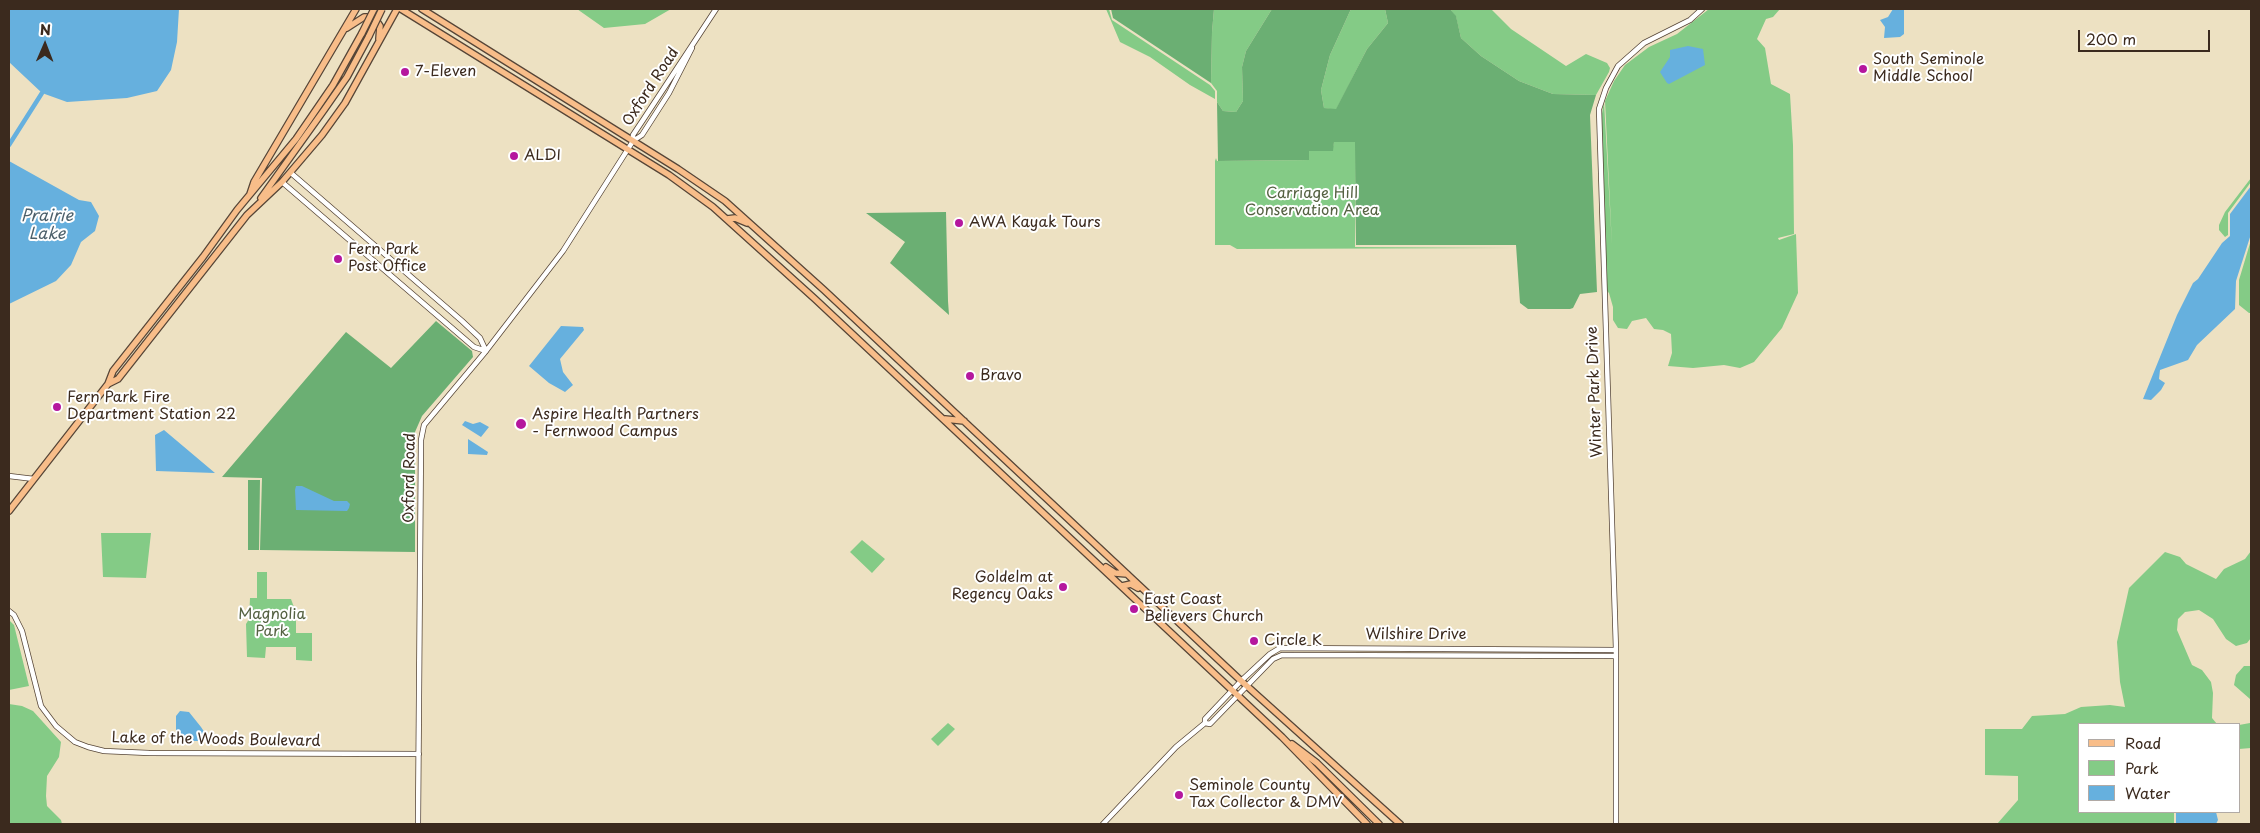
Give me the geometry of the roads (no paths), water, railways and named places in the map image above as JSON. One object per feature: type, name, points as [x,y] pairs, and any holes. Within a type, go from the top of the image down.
[{"type":"main road","points":[[248,198],[254,182],[356,9]]},
{"type":"main road","points":[[9,511],[108,384],[113,371],[314,112],[362,33],[374,9]]},
{"type":"main road","points":[[108,384],[118,378],[253,210],[302,145],[369,36],[382,9]]},
{"type":"main road","points":[[253,210],[290,173],[345,103],[399,9],[628,149],[669,175],[713,207],[816,299],[1233,690],[1367,824]]},
{"type":"main road","points":[[422,9],[698,182],[733,208],[1247,686],[1400,824]]},
{"type":"main road","points":[[344,30],[364,17],[374,17],[380,26],[379,44]]},
{"type":"main road","points":[[713,207],[733,208]]},
{"type":"main road","points":[[727,220],[735,218],[753,225]]},
{"type":"main road","points":[[942,418],[964,421]]},
{"type":"main road","points":[[960,434],[969,431],[978,434]]},
{"type":"main road","points":[[1095,561],[1115,573],[1127,574]]},
{"type":"main road","points":[[1122,586],[1131,584],[1147,593]]},
{"type":"main road","points":[[1282,737],[1317,763],[1379,824]]},
{"type":"street","name":"Oxford Road","points":[[418,824],[422,431],[432,413],[486,351],[563,251],[633,141],[642,135],[669,93],[692,48],[716,9]]},
{"type":"street","name":"Winter Park Drive","points":[[1616,824],[1616,650],[1599,109],[1606,88],[1618,66],[1644,43],[1684,24],[1702,9]]},
{"type":"street","points":[[290,173],[480,338],[486,351]]},
{"type":"street","points":[[282,182],[474,347],[486,351]]},
{"type":"street","points":[[323,218],[331,208]]},
{"type":"street","points":[[344,236],[352,226]]},
{"type":"street","points":[[361,250],[369,240]]},
{"type":"street","points":[[437,316],[444,306]]},
{"type":"street","points":[[9,476],[34,479]]},
{"type":"street","name":"Lake of the Woods Boulevard","points":[[9,611],[14,615],[22,631],[41,706],[65,734],[75,742],[88,747],[104,751],[149,753],[419,754]]},
{"type":"street","name":"Wilshire Drive","points":[[1205,723],[1205,719],[1242,681],[1270,654],[1280,648],[1554,648],[1616,650]]},
{"type":"street","points":[[1458,648],[1458,655]]},
{"type":"street","points":[[1554,648],[1554,656]]},
{"type":"street","points":[[1103,824],[1176,747],[1205,723],[1210,724],[1238,696],[1273,660],[1270,654]]},
{"type":"street","name":"Wilshire Drive","points":[[1273,660],[1288,654],[1616,656]]},
{"type":"water","points":[[9,9],[179,9],[177,42],[171,70],[157,91],[127,98],[67,102],[42,93],[9,62]]},
{"type":"water","points":[[1893,9],[1904,9],[1904,34],[1900,37],[1884,38],[1885,27],[1880,20],[1888,17]]},
{"type":"water","points":[[1688,46],[1703,49],[1705,65],[1669,84],[1667,83],[1660,72],[1670,57],[1670,50]]},
{"type":"water","name":"Prairie Lake","points":[[9,161],[79,200],[91,202],[99,216],[95,231],[81,242],[71,265],[56,281],[9,304]]},
{"type":"water","points":[[2251,186],[2251,234],[2236,281],[2235,309],[2197,345],[2188,360],[2160,370],[2159,379],[2165,383],[2161,390],[2151,400],[2143,399],[2177,315],[2193,283],[2198,279],[2222,243],[2230,236],[2230,214]]},
{"type":"water","points":[[561,326],[583,327],[584,330],[560,359],[563,372],[573,385],[565,392],[549,383],[529,366]]},
{"type":"water","points":[[465,421],[473,424],[480,422],[489,427],[481,437],[462,425]]},
{"type":"water","points":[[164,430],[215,473],[156,471],[155,435]]},
{"type":"water","points":[[468,439],[488,452],[487,455],[468,454]]},
{"type":"water","points":[[296,486],[302,486],[334,501],[347,501],[350,504],[349,508],[347,511],[296,510]]},
{"type":"water","points":[[180,711],[189,712],[201,727],[205,733],[203,741],[179,741],[176,738],[176,716]]},
{"type":"water","points":[[2176,813],[2216,813],[2218,820],[2216,824],[2176,824]]},
{"type":"waterway","points":[[9,145],[42,93]]},
{"type":"place","name":"South Seminole Middle School","points":[[1863,69]]},
{"type":"place","name":"7-Eleven","points":[[405,72]]},
{"type":"place","name":"ALDI","points":[[514,156]]},
{"type":"place","name":"AWA Kayak Tours","points":[[959,223]]},
{"type":"place","name":"Fern Park Post Office","points":[[338,259]]},
{"type":"place","name":"Bravo","points":[[970,376]]},
{"type":"place","name":"Fern Park Fire Department Station 22","points":[[57,407]]},
{"type":"place","name":"Aspire Health Partners - Fernwood Campus","points":[[521,424]]},
{"type":"place","name":"Goldelm at Regency Oaks","points":[[1063,587]]},
{"type":"place","name":"East Coast Believers Church","points":[[1134,609]]},
{"type":"place","name":"Circle K","points":[[1254,641]]},
{"type":"place","name":"Seminole County Tax Collector & DMV","points":[[1179,795]]},
{"type":"park label","name":"Carriage Hill Conservation Area","points":[[1312,202]]},
{"type":"park label","name":"Magnolia Park","points":[[272,624]]}]
